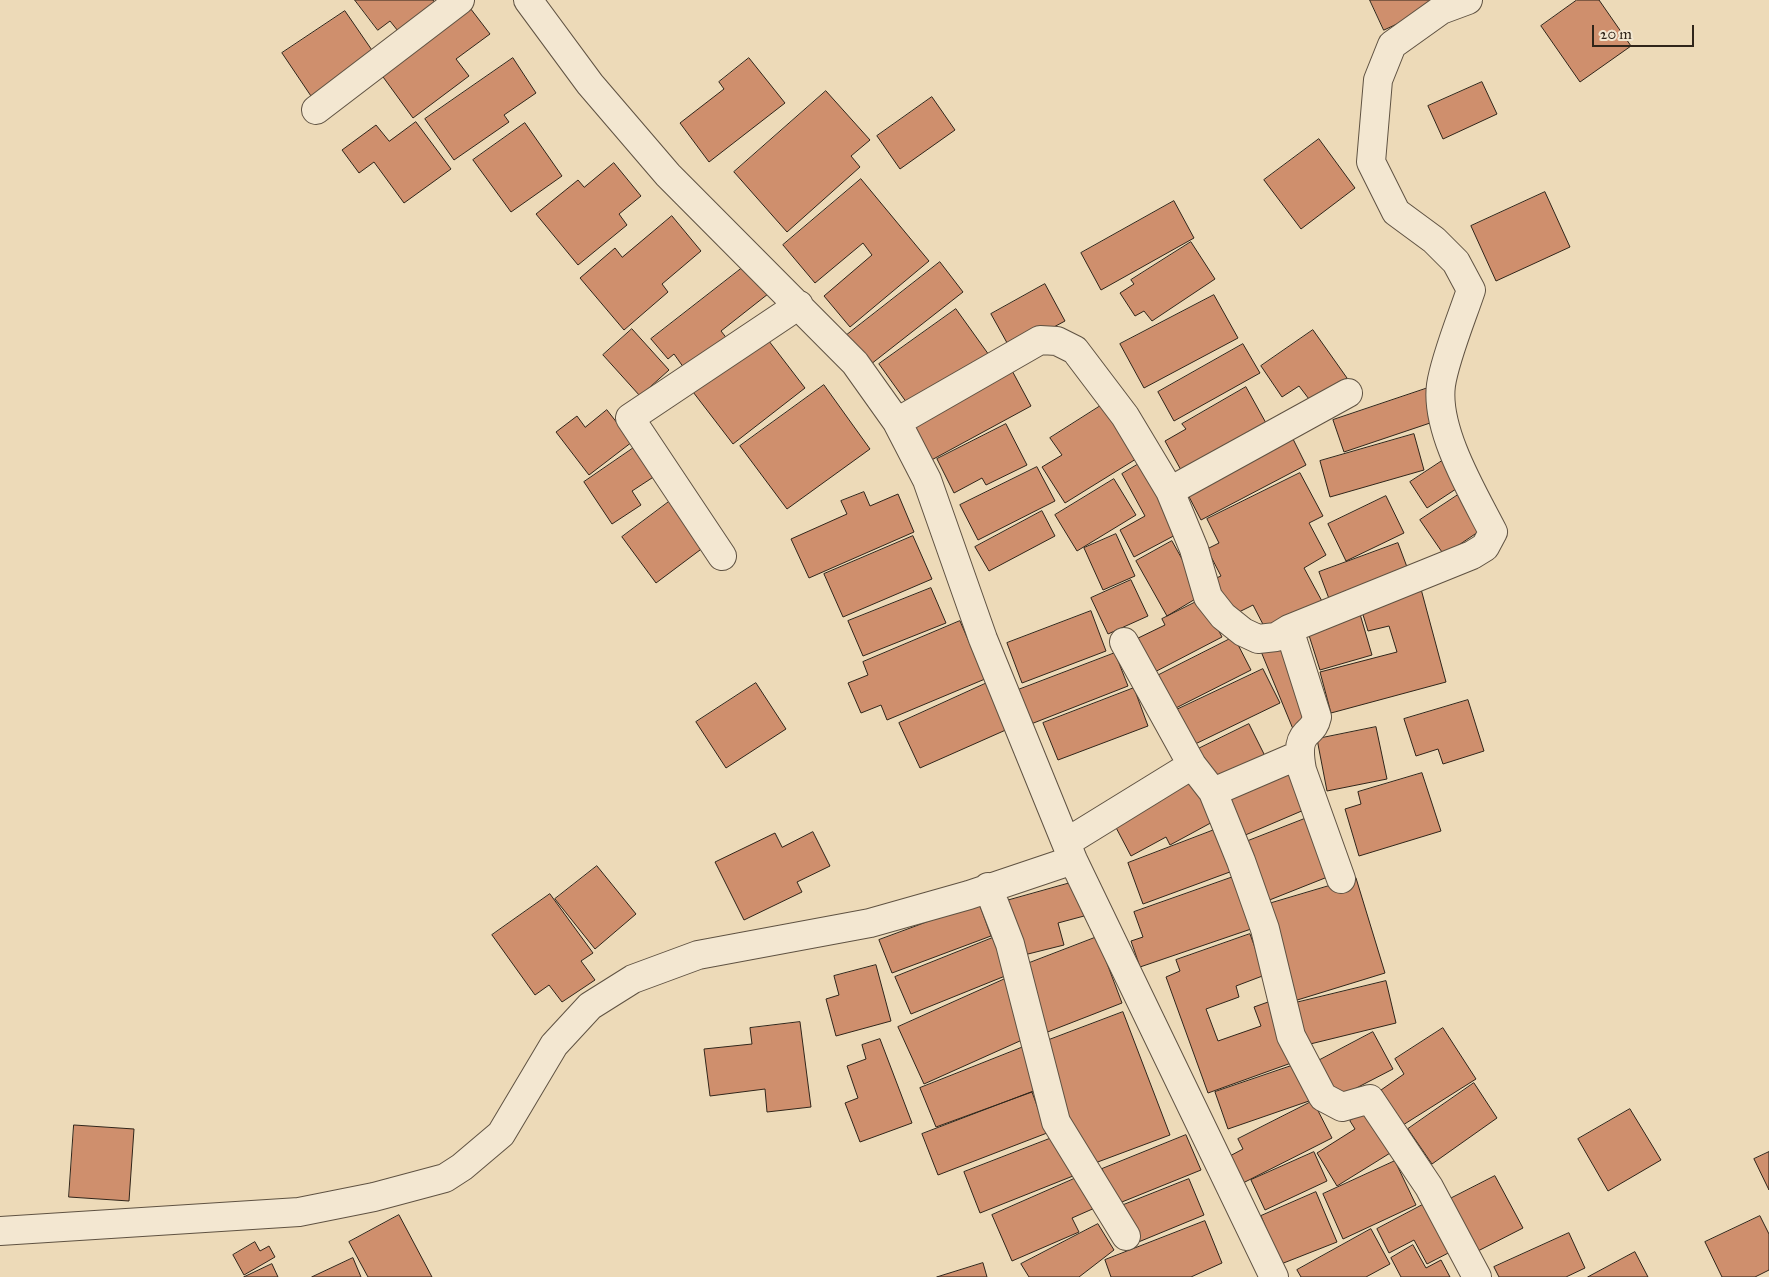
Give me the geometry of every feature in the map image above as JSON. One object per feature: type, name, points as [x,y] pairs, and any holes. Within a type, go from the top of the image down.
[{"type":"street","points":[[316,110],[460,0]]},
{"type":"street","points":[[528,0],[590,84],[668,175],[855,363],[897,422],[926,480],[983,640],[1070,851],[1274,1277]]},
{"type":"street","points":[[897,422],[1040,340],[1057,341],[1075,350],[1114,402],[1170,491],[1194,549],[1208,597],[1223,616],[1243,632],[1258,640],[1276,637],[1472,555],[1485,546],[1493,532],[1458,460],[1442,418],[1441,386],[1472,290],[1451,257],[1434,240],[1396,212],[1371,162],[1378,80],[1392,45],[1441,10],[1468,0]]},
{"type":"street","points":[[722,556],[630,418],[799,305]]},
{"type":"street","points":[[1170,491],[1348,393]]},
{"type":"street","points":[[1289,630],[1317,717],[1316,723],[1302,740],[1299,755],[1302,770],[1341,879]]},
{"type":"street","points":[[1124,642],[1192,765],[1213,792],[1265,929],[1291,1036],[1323,1097],[1342,1107],[1370,1099],[1429,1187],[1477,1277]]},
{"type":"street","points":[[1213,792],[1299,755]]},
{"type":"street","points":[[0,1231],[299,1212],[374,1197],[445,1178],[501,1134],[554,1045],[590,1006],[633,979],[698,955],[870,923],[968,895],[1070,851],[1192,765]]},
{"type":"street","points":[[988,887],[1010,944],[1056,1122],[1126,1236]]},
{"type":"building","points":[[355,0],[433,0],[438,7],[402,36],[390,21],[378,30]]},
{"type":"building","points":[[1370,0],[1435,0],[1434,7],[1384,30]]},
{"type":"building","points":[[1577,0],[1599,0],[1631,46],[1580,82],[1541,26]]},
{"type":"building","points":[[467,4],[490,34],[456,59],[469,76],[413,118],[378,70]]},
{"type":"building","points":[[345,11],[376,56],[313,99],[282,53]]},
{"type":"building","points":[[513,58],[536,93],[504,115],[509,122],[454,160],[425,119]]},
{"type":"building","points":[[749,58],[785,103],[709,162],[680,123],[724,89],[719,82]]},
{"type":"building","points":[[1482,82],[1497,114],[1443,139],[1428,106]]},
{"type":"building","points":[[826,91],[870,140],[851,156],[860,167],[787,232],[734,172]]},
{"type":"building","points":[[932,97],[955,130],[900,169],[877,136]]},
{"type":"building","points":[[416,122],[451,169],[404,203],[374,162],[359,173],[342,150],[376,125],[389,141]]},
{"type":"building","points":[[525,123],[562,176],[511,212],[473,160]]},
{"type":"building","points":[[1319,139],[1355,188],[1301,229],[1264,180]]},
{"type":"building","points":[[614,163],[641,196],[619,214],[627,225],[578,265],[536,214],[578,180],[584,187]]},
{"type":"building","points":[[861,179],[929,261],[850,327],[824,296],[872,255],[863,243],[815,283],[783,245]]},
{"type":"building","points":[[1545,192],[1570,247],[1496,281],[1471,226]]},
{"type":"building","points":[[1174,201],[1194,238],[1101,290],[1081,253]]},
{"type":"building","points":[[672,216],[701,251],[662,284],[668,292],[624,330],[580,278],[615,248],[622,257]]},
{"type":"building","points":[[1191,242],[1215,279],[1152,321],[1144,311],[1135,316],[1120,293],[1134,284],[1131,280]]},
{"type":"building","points":[[940,262],[963,292],[866,368],[843,338]]},
{"type":"building","points":[[746,265],[768,294],[721,331],[732,345],[684,368],[674,354],[668,359],[651,339]]},
{"type":"building","points":[[1045,284],[1065,321],[1011,350],[991,314]]},
{"type":"building","points":[[1214,295],[1238,338],[1144,388],[1120,344]]},
{"type":"building","points":[[956,309],[989,355],[912,410],[879,364]]},
{"type":"building","points":[[632,329],[669,370],[640,396],[603,355]]},
{"type":"building","points":[[1313,330],[1347,378],[1312,403],[1299,386],[1282,397],[1261,366]]},
{"type":"building","points":[[762,332],[805,388],[733,444],[690,388]]},
{"type":"building","points":[[1243,344],[1260,373],[1174,421],[1158,392]]},
{"type":"building","points":[[1009,365],[1031,406],[926,463],[903,422]]},
{"type":"building","points":[[824,385],[870,449],[787,509],[740,446]]},
{"type":"building","points":[[1246,387],[1271,432],[1187,481],[1165,441],[1186,429],[1182,424]]},
{"type":"building","points":[[1428,388],[1439,420],[1344,452],[1333,420]]},
{"type":"building","points":[[1102,405],[1136,459],[1065,503],[1042,467],[1062,455],[1050,438]]},
{"type":"building","points":[[607,410],[632,442],[589,475],[556,432],[577,416],[585,427]]},
{"type":"building","points":[[1006,424],[1027,465],[986,485],[982,478],[954,493],[937,459]]},
{"type":"building","points":[[1290,433],[1306,465],[1201,520],[1184,487]]},
{"type":"building","points":[[1414,434],[1424,470],[1330,497],[1320,461]]},
{"type":"building","points":[[635,447],[655,476],[632,491],[641,505],[612,524],[584,482]]},
{"type":"building","points":[[1442,461],[1459,487],[1427,508],[1410,482]]},
{"type":"building","points":[[1142,462],[1181,532],[1134,557],[1120,530],[1145,516],[1122,474]]},
{"type":"building","points":[[1037,467],[1055,501],[978,540],[960,505]]},
{"type":"building","points":[[1300,473],[1323,516],[1309,523],[1326,555],[1304,568],[1323,603],[1267,632],[1253,605],[1231,616],[1212,580],[1221,576],[1207,549],[1219,543],[1207,519]]},
{"type":"building","points":[[1114,479],[1136,515],[1077,551],[1055,515]]},
{"type":"building","points":[[864,492],[870,506],[898,494],[914,532],[809,578],[791,539],[847,514],[841,501]]},
{"type":"building","points":[[1461,493],[1484,528],[1444,555],[1420,520]]},
{"type":"building","points":[[1386,496],[1404,533],[1346,561],[1328,524]]},
{"type":"building","points":[[670,501],[704,547],[656,583],[622,537]]},
{"type":"building","points":[[1042,511],[1055,536],[989,571],[975,547]]},
{"type":"building","points":[[1116,534],[1135,576],[1103,590],[1084,548]]},
{"type":"building","points":[[913,536],[932,579],[843,617],[824,574]]},
{"type":"building","points":[[1172,541],[1202,595],[1167,616],[1136,561]]},
{"type":"building","points":[[1398,543],[1410,575],[1331,604],[1319,572]]},
{"type":"building","points":[[1131,580],[1148,616],[1108,634],[1091,598]]},
{"type":"building","points":[[931,588],[946,623],[863,656],[848,621]]},
{"type":"building","points":[[1421,589],[1446,682],[1331,713],[1320,672],[1397,652],[1389,626],[1368,631],[1360,605]]},
{"type":"building","points":[[1202,599],[1222,637],[1147,676],[1130,642],[1165,625],[1162,619]]},
{"type":"building","points":[[1091,611],[1106,651],[1022,683],[1007,643]]},
{"type":"building","points":[[1360,614],[1372,655],[1320,670],[1307,629]]},
{"type":"building","points":[[960,621],[985,679],[887,720],[881,705],[861,713],[848,683],[868,675],[863,662]]},
{"type":"building","points":[[1234,637],[1251,670],[1168,712],[1151,679]]},
{"type":"building","points":[[1281,640],[1314,721],[1293,729],[1260,649]]},
{"type":"building","points":[[1115,653],[1128,686],[1031,724],[1018,690]]},
{"type":"building","points":[[1263,669],[1280,703],[1189,747],[1172,712]]},
{"type":"building","points":[[756,683],[786,729],[726,768],[696,722]]},
{"type":"building","points":[[987,683],[1008,729],[920,768],[899,723]]},
{"type":"building","points":[[1134,688],[1148,726],[1058,760],[1043,723]]},
{"type":"building","points":[[1468,700],[1484,751],[1443,764],[1438,749],[1416,756],[1404,719]]},
{"type":"building","points":[[1249,724],[1266,758],[1211,785],[1194,751]]},
{"type":"building","points":[[1376,727],[1387,779],[1327,791],[1317,739]]},
{"type":"building","points":[[1292,764],[1311,807],[1243,836],[1224,793]]},
{"type":"building","points":[[1422,773],[1441,831],[1359,856],[1345,809],[1361,804],[1358,792]]},
{"type":"building","points":[[1194,776],[1218,819],[1170,845],[1166,837],[1131,856],[1112,820]]},
{"type":"building","points":[[1312,816],[1335,874],[1267,901],[1243,843]]},
{"type":"building","points":[[1222,827],[1238,869],[1143,904],[1128,863]]},
{"type":"building","points":[[813,832],[830,866],[797,882],[802,892],[744,920],[715,862],[775,833],[782,847]]},
{"type":"building","points":[[597,866],[636,914],[595,949],[555,899]]},
{"type":"building","points":[[1236,876],[1254,928],[1140,967],[1131,941],[1143,937],[1134,912]]},
{"type":"building","points":[[1356,878],[1385,973],[1294,1001],[1265,905]]},
{"type":"building","points":[[1074,882],[1084,916],[1058,923],[1064,945],[1020,956],[1006,901]]},
{"type":"building","points":[[550,894],[593,953],[581,961],[595,980],[562,1002],[549,985],[535,995],[492,935]]},
{"type":"building","points":[[979,903],[991,936],[892,973],[879,940]]},
{"type":"building","points":[[1250,934],[1265,975],[1236,986],[1239,997],[1206,1009],[1218,1041],[1261,1026],[1254,1007],[1271,1001],[1294,1062],[1208,1093],[1166,977],[1180,971],[1176,960]]},
{"type":"building","points":[[1000,935],[1015,972],[911,1014],[895,977]]},
{"type":"building","points":[[1097,937],[1122,1003],[1045,1033],[1019,967]]},
{"type":"building","points":[[876,965],[891,1021],[836,1036],[826,999],[839,995],[834,976]]},
{"type":"building","points":[[1005,979],[1031,1036],[924,1084],[898,1027]]},
{"type":"building","points":[[1386,981],[1396,1023],[1302,1046],[1291,1004]]},
{"type":"building","points":[[1123,1012],[1170,1135],[1087,1166],[1041,1043]]},
{"type":"building","points":[[800,1022],[811,1107],[767,1112],[765,1089],[710,1096],[704,1049],[752,1044],[750,1028]]},
{"type":"building","points":[[1443,1028],[1476,1079],[1403,1125],[1381,1090],[1404,1074],[1395,1059]]},
{"type":"building","points":[[1373,1032],[1393,1069],[1337,1098],[1318,1061]]},
{"type":"building","points":[[880,1039],[912,1123],[860,1142],[845,1103],[858,1098],[847,1066],[866,1059],[862,1045]]},
{"type":"building","points":[[1026,1046],[1042,1085],[1032,1092],[936,1127],[920,1088]]},
{"type":"building","points":[[1297,1064],[1309,1101],[1228,1129],[1215,1092]]},
{"type":"building","points":[[1474,1083],[1497,1118],[1432,1164],[1408,1129]]},
{"type":"building","points":[[1032,1092],[1047,1133],[938,1175],[922,1134]]},
{"type":"building","points":[[1313,1101],[1332,1138],[1239,1185],[1226,1158],[1243,1149],[1238,1139]]},
{"type":"building","points":[[1369,1109],[1395,1150],[1337,1186],[1317,1153],[1355,1129],[1350,1121]]},
{"type":"building","points":[[1630,1109],[1661,1160],[1608,1191],[1578,1139]]},
{"type":"building","points":[[74,1125],[134,1129],[129,1201],[69,1197]]},
{"type":"building","points":[[1186,1135],[1201,1170],[1117,1204],[1102,1169]]},
{"type":"building","points":[[1057,1136],[1073,1176],[980,1213],[964,1172]]},
{"type":"building","points":[[1314,1152],[1327,1181],[1265,1210],[1251,1180]]},
{"type":"building","points":[[1769,1152],[1769,1190],[1754,1159]]},
{"type":"building","points":[[1395,1161],[1416,1205],[1343,1239],[1323,1194]]},
{"type":"building","points":[[1083,1175],[1097,1207],[1072,1218],[1079,1232],[1012,1261],[992,1215]]},
{"type":"building","points":[[1495,1176],[1523,1228],[1474,1253],[1446,1201]]},
{"type":"building","points":[[1189,1179],[1204,1215],[1136,1243],[1121,1206]]},
{"type":"building","points":[[1316,1192],[1337,1242],[1281,1264],[1261,1216]]},
{"type":"building","points":[[1430,1201],[1456,1249],[1427,1264],[1414,1240],[1389,1253],[1377,1229]]},
{"type":"building","points":[[399,1215],[432,1277],[368,1277],[349,1242]]},
{"type":"building","points":[[1760,1216],[1769,1234],[1769,1270],[1755,1277],[1722,1277],[1705,1242]]},
{"type":"building","points":[[1205,1221],[1222,1263],[1191,1277],[1111,1277],[1105,1260]]},
{"type":"building","points":[[1098,1224],[1114,1250],[1079,1277],[1029,1277],[1021,1264]]},
{"type":"building","points":[[1371,1229],[1390,1264],[1366,1277],[1301,1277],[1297,1270]]},
{"type":"building","points":[[1569,1233],[1585,1268],[1566,1277],[1499,1277],[1494,1267]]},
{"type":"building","points":[[255,1242],[260,1251],[269,1246],[275,1257],[244,1275],[233,1255]]},
{"type":"building","points":[[1413,1245],[1426,1268],[1441,1260],[1450,1277],[1401,1277],[1391,1258]]},
{"type":"building","points":[[1635,1252],[1648,1277],[1588,1277]]},
{"type":"building","points":[[353,1258],[361,1277],[312,1277]]},
{"type":"building","points":[[983,1263],[987,1277],[937,1277]]},
{"type":"building","points":[[272,1264],[278,1277],[244,1277]]}]
